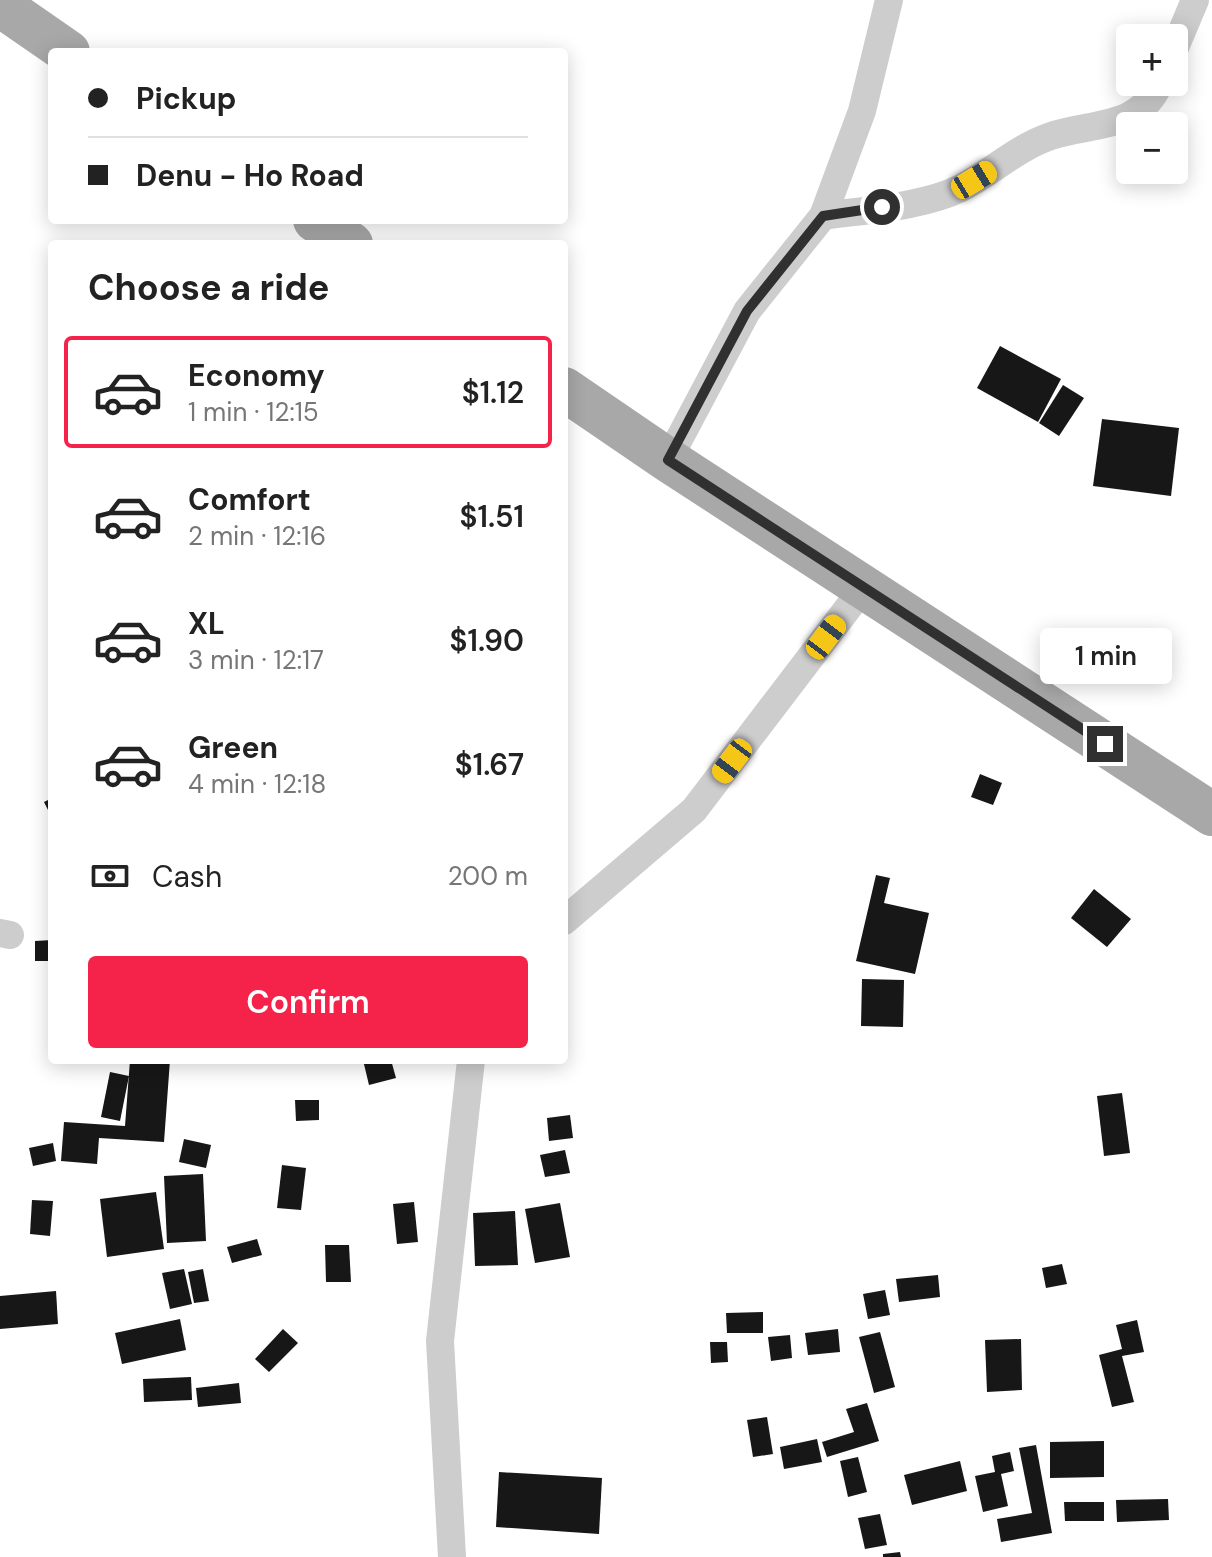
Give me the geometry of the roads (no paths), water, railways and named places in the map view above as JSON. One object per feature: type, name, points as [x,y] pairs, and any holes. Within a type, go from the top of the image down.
[{"type":"main road","points":[[0,5],[62,48]]},
{"type":"main road","points":[[321,224],[345,240]]},
{"type":"main road","points":[[568,392],[1212,814]]},
{"type":"street","points":[[668,460],[747,311],[823,216],[862,111],[889,0]]},
{"type":"street","points":[[1185,24],[1195,0]]},
{"type":"street","points":[[823,216],[926,199],[959,189],[1030,145],[1052,136],[1116,122],[1139,112],[1153,96]]},
{"type":"street","points":[[568,918],[694,810],[864,587]]},
{"type":"street","points":[[452,1557],[440,1341],[471,1064]]}]
